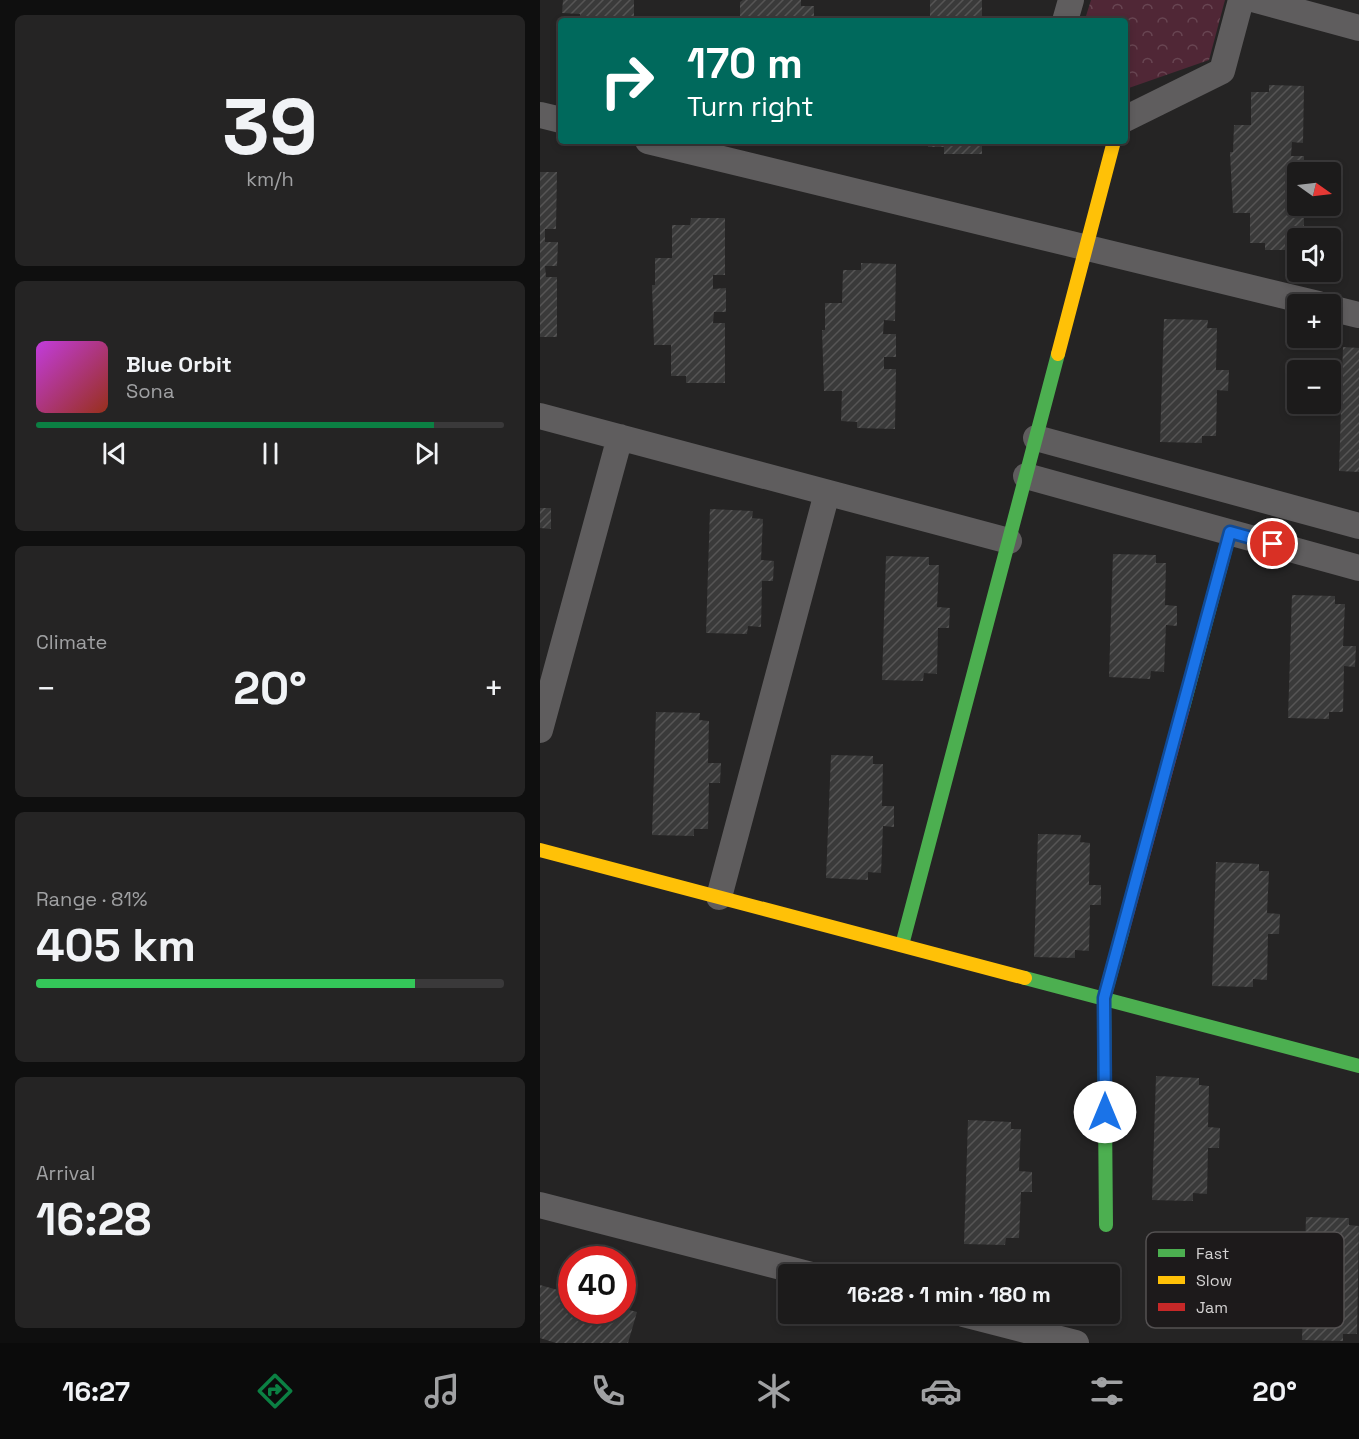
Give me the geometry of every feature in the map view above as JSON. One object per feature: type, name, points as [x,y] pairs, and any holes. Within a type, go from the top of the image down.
[{"type":"street","points":[[1066,18],[1071,0]]},
{"type":"street","points":[[1128,118],[1222,71],[1241,0]]},
{"type":"street","points":[[1256,0],[1359,28]]},
{"type":"street","points":[[540,115],[558,119]]},
{"type":"street","points":[[660,144],[1287,297]]},
{"type":"street","points":[[902,945],[1113,144]]},
{"type":"street","points":[[1341,311],[1359,315]]},
{"type":"street","points":[[540,416],[1009,541]]},
{"type":"street","points":[[540,730],[620,437]]},
{"type":"street","points":[[1036,438],[1359,526]]},
{"type":"street","points":[[1026,476],[1359,568]]},
{"type":"street","points":[[719,897],[827,493]]},
{"type":"street","points":[[1106,1225],[1104,998],[1230,532]]},
{"type":"street","points":[[540,850],[1359,1066]]},
{"type":"street","points":[[540,1205],[778,1266]]},
{"type":"street","points":[[1002,1324],[1076,1343]]},
{"type":"green space","points":[[1091,0],[1225,0],[1209,60],[1128,88],[1128,18],[1087,18]]},
{"type":"building","points":[[563,0],[634,0],[634,18],[580,18],[580,14],[562,13]]},
{"type":"building","points":[[743,0],[801,0],[801,6],[814,6],[814,18],[740,18],[740,2]]},
{"type":"building","points":[[930,0],[982,0],[982,18],[930,18]]},
{"type":"building","points":[[1269,85],[1304,86],[1303,143],[1292,142],[1291,156],[1304,156],[1304,162],[1287,162],[1287,216],[1304,216],[1304,228],[1287,228],[1287,250],[1265,250],[1265,243],[1250,243],[1250,213],[1233,213],[1230,152],[1233,152],[1234,125],[1251,125],[1251,92],[1269,92]]},
{"type":"building","points":[[928,144],[982,144],[982,154],[944,154],[944,147],[928,147]]},
{"type":"building","points":[[540,172],[557,172],[556,229],[545,229],[545,242],[558,242],[557,266],[545,266],[546,277],[557,277],[557,337],[540,337]]},
{"type":"building","points":[[691,218],[725,218],[725,275],[713,275],[713,289],[726,288],[726,312],[714,312],[713,323],[725,323],[725,383],[686,383],[686,376],[671,376],[671,345],[654,345],[652,285],[655,285],[655,258],[672,258],[672,225],[690,225]]},
{"type":"building","points":[[861,263],[896,264],[895,321],[884,320],[883,334],[896,334],[896,357],[884,357],[884,369],[896,369],[895,429],[857,428],[857,422],[841,421],[842,391],[824,391],[822,330],[825,330],[825,303],[842,303],[843,270],[861,270]]},
{"type":"building","points":[[1164,319],[1208,320],[1207,328],[1217,328],[1216,370],[1229,370],[1228,391],[1217,390],[1216,436],[1202,436],[1202,443],[1160,442]]},
{"type":"building","points":[[1343,347],[1359,348],[1359,472],[1339,471]]},
{"type":"building","points":[[540,508],[551,508],[551,529],[540,528]]},
{"type":"building","points":[[710,509],[753,511],[752,518],[763,519],[761,560],[774,561],[773,581],[762,581],[761,627],[748,626],[747,634],[706,633]]},
{"type":"building","points":[[1113,554],[1156,555],[1156,563],[1166,563],[1165,605],[1177,606],[1177,626],[1166,625],[1164,672],[1151,671],[1150,679],[1109,677]]},
{"type":"building","points":[[886,556],[929,557],[929,565],[939,565],[937,607],[950,608],[949,628],[938,628],[937,674],[924,673],[923,681],[882,680]]},
{"type":"building","points":[[1292,595],[1335,596],[1335,604],[1345,604],[1343,646],[1356,646],[1355,667],[1344,666],[1343,712],[1329,712],[1329,719],[1288,718]]},
{"type":"building","points":[[656,712],[700,713],[699,720],[709,721],[708,763],[721,763],[720,783],[709,783],[708,829],[694,829],[694,836],[652,835]]},
{"type":"building","points":[[831,755],[873,756],[873,764],[883,764],[882,806],[894,806],[894,827],[883,826],[881,873],[868,872],[868,880],[826,878]]},
{"type":"building","points":[[1038,834],[1081,835],[1080,842],[1090,843],[1089,885],[1101,885],[1101,905],[1090,905],[1089,951],[1075,950],[1075,958],[1034,957]]},
{"type":"building","points":[[1216,862],[1259,864],[1259,871],[1269,871],[1267,913],[1280,914],[1279,934],[1268,934],[1267,980],[1253,979],[1253,987],[1212,986]]},
{"type":"building","points":[[1156,1076],[1199,1078],[1199,1085],[1209,1086],[1208,1127],[1220,1128],[1219,1148],[1208,1148],[1207,1194],[1193,1193],[1193,1201],[1152,1200]]},
{"type":"building","points":[[968,1120],[1011,1122],[1011,1129],[1021,1129],[1019,1171],[1032,1172],[1032,1192],[1021,1192],[1019,1238],[1006,1238],[1005,1245],[964,1244]]},
{"type":"building","points":[[1306,1217],[1349,1218],[1349,1225],[1359,1226],[1357,1334],[1343,1334],[1343,1341],[1302,1340],[1302,1328],[1344,1328],[1344,1232],[1306,1232]]},
{"type":"building","points":[[540,1285],[558,1290],[558,1324],[634,1324],[628,1343],[556,1343],[540,1338]]},
{"type":"traffic: fast","points":[[902,945],[1058,354]]},
{"type":"traffic: fast","points":[[1183,708],[1230,532]]},
{"type":"traffic: fast","points":[[1106,1225],[1104,998],[1123,929]]},
{"type":"traffic: fast","points":[[1025,978],[1359,1066]]},
{"type":"traffic: slow","points":[[1058,354],[1113,144]]},
{"type":"traffic: slow","points":[[540,850],[1025,978]]},
{"type":"traffic: jam","points":[[1123,929],[1183,708]]},
{"type":"route","points":[[1105,1112],[1104,998],[1230,532],[1273,544]]}]
